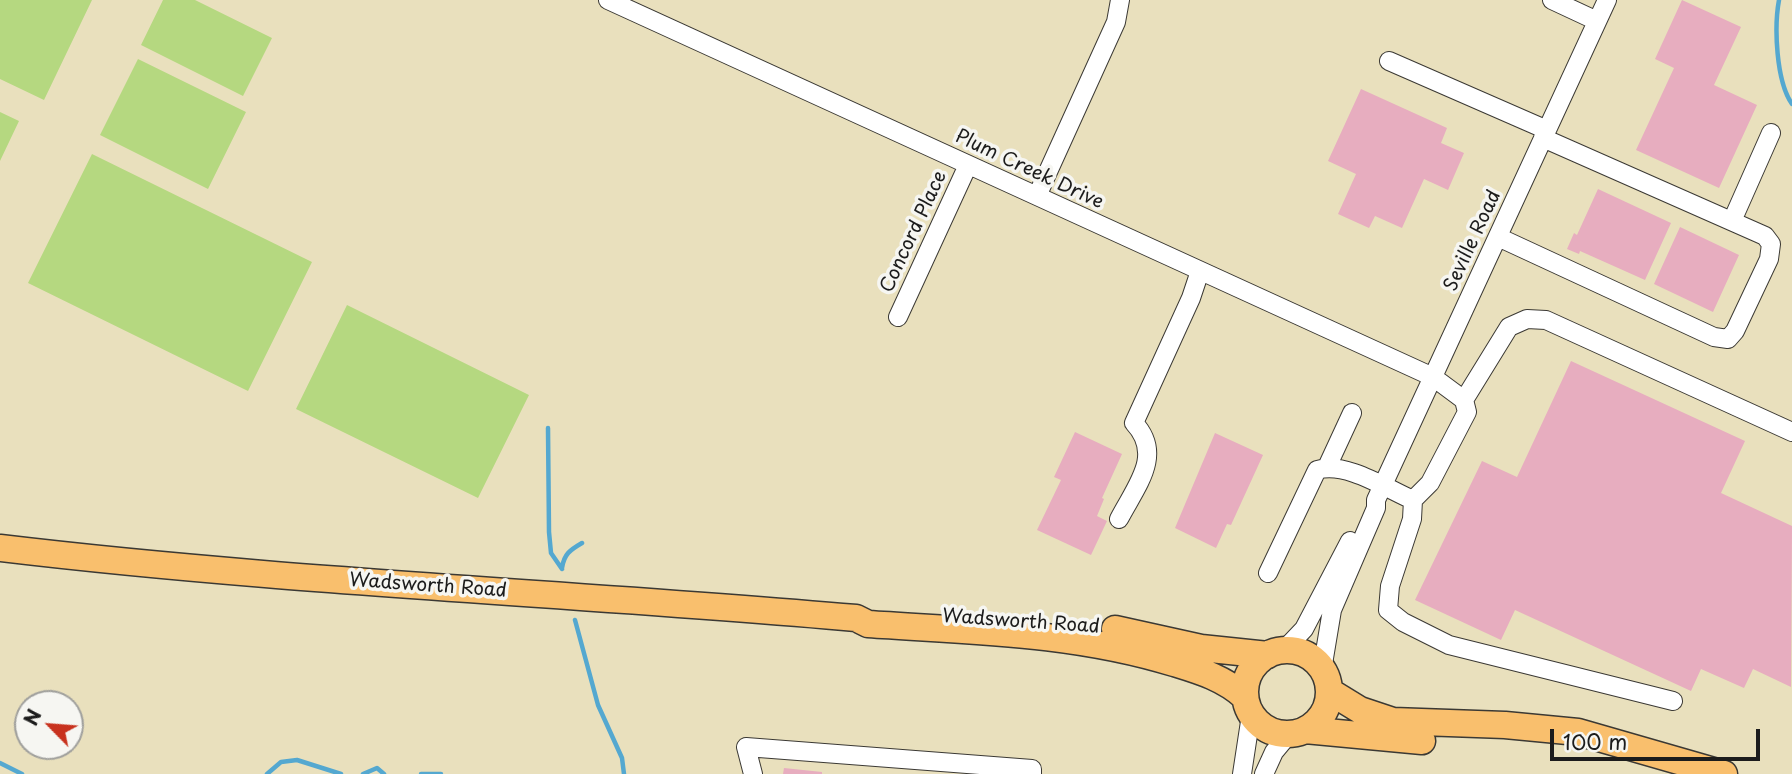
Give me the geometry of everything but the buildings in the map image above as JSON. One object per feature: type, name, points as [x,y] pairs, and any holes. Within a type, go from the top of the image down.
[{"type":"highway","name":"Wadsworth Road","points":[[0,548],[274,575],[856,618],[868,624],[1024,634],[1100,645],[1206,674],[1227,683],[1272,732],[1426,741],[1539,741],[1620,746],[1724,774]]},
{"type":"highway","name":"Wadsworth Road","points":[[856,618],[866,613],[1042,619],[1104,627],[1201,648],[1301,653],[1325,680],[1360,710],[1393,721],[1545,727],[1611,740],[1620,746]]},
{"type":"highway","points":[[1248,706],[1250,672],[1276,653]]},
{"type":"highway","points":[[1297,732],[1325,710],[1325,680]]},
{"type":"street","name":"Plum Creek Drive","points":[[608,0],[1433,377],[1464,400]]},
{"type":"street","points":[[1037,196],[1116,22],[1120,0]]},
{"type":"street","points":[[1552,0],[1597,22]]},
{"type":"street","name":"Seville Road","points":[[1325,680],[1332,610],[1376,508],[1379,493],[1607,0]]},
{"type":"street","points":[[1389,61],[1765,236],[1771,244],[1769,259],[1735,331],[1728,339],[1714,337],[1497,237]]},
{"type":"street","points":[[1732,221],[1771,133]]},
{"type":"street","name":"Concord Place","points":[[898,317],[968,165]]},
{"type":"street","points":[[1119,519],[1149,456],[1146,436],[1134,423],[1191,298],[1200,271]]},
{"type":"street","points":[[1673,701],[1449,645],[1403,622],[1388,610],[1390,586],[1412,519],[1413,500],[1430,483],[1467,412],[1464,400],[1509,327],[1527,319],[1546,320],[1792,432]]},
{"type":"street","points":[[1327,467],[1352,413]]},
{"type":"street","points":[[1268,573],[1317,470],[1327,467],[1340,469],[1379,493],[1413,500]]},
{"type":"street","name":"Seville Road","points":[[1276,653],[1304,629],[1368,505],[1379,493]]},
{"type":"street","points":[[1242,774],[1248,706]]},
{"type":"street","points":[[1264,774],[1274,752],[1297,732]]},
{"type":"street","points":[[753,774],[746,747],[1032,769],[1032,774]]},
{"type":"green space","points":[[0,0],[92,0],[44,100],[0,79]]},
{"type":"green space","points":[[163,0],[195,0],[272,38],[243,96],[141,45]]},
{"type":"green space","points":[[138,59],[246,112],[208,189],[100,135]]},
{"type":"green space","points":[[0,112],[19,121],[0,161]]},
{"type":"green space","points":[[92,154],[312,262],[248,391],[28,283]]},
{"type":"green space","points":[[347,305],[529,395],[478,498],[296,409]]},
{"type":"waterway","points":[[1779,0],[1778,54],[1783,82],[1792,104]]},
{"type":"waterway","points":[[548,428],[551,553],[562,569]]},
{"type":"waterway","points":[[562,568],[568,553],[582,543]]},
{"type":"waterway","points":[[575,620],[598,705],[622,758],[624,774]]},
{"type":"waterway","points":[[267,774],[281,762],[297,760],[341,774]]},
{"type":"waterway","points":[[0,763],[22,774]]},
{"type":"waterway","points":[[363,774],[377,768],[384,774]]},
{"type":"waterway","points":[[421,774],[441,774]]}]
